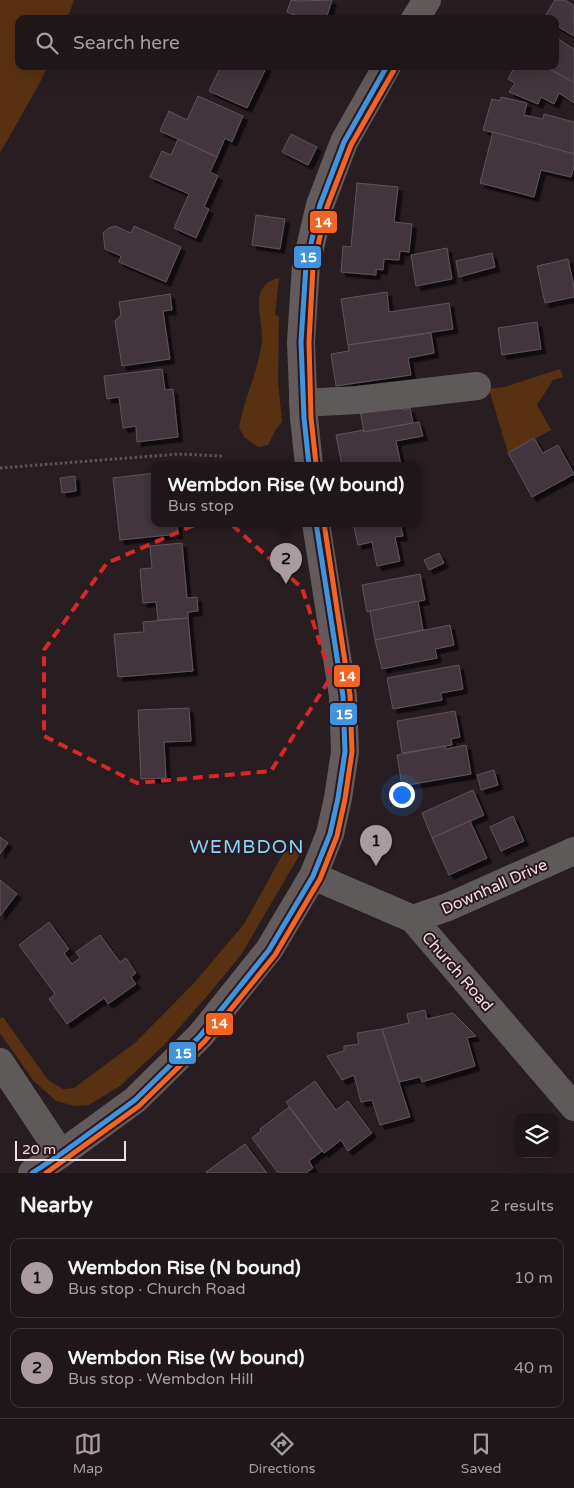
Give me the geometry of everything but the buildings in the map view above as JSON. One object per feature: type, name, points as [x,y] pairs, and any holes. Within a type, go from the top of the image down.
[{"type":"main road","points":[[417,15],[426,0]]},
{"type":"main road","points":[[309,462],[301,342],[306,265],[320,204],[344,142],[385,70]]},
{"type":"main road","points":[[32,1173],[136,1100],[200,1036],[269,950],[312,876],[330,834],[345,752],[343,696],[317,527]]},
{"type":"street","points":[[304,403],[357,400],[477,386]]},
{"type":"street","name":"Downhall Drive","points":[[413,919],[448,907],[574,851]]},
{"type":"street","name":"Church Road","points":[[312,876],[413,919],[574,1107]]},
{"type":"street","points":[[0,1062],[61,1154]]},
{"type":"path","points":[[0,468],[179,454],[222,456]]},
{"type":"highlighted area","points":[[220,514],[302,588],[331,677],[271,771],[137,783],[44,736],[44,650],[107,563]]},
{"type":"shaded area","points":[[0,0],[74,0],[68,15],[15,15],[15,70],[45,70],[0,153]]},
{"type":"shaded area","points":[[279,278],[275,314],[279,317],[278,381],[282,422],[268,445],[258,447],[245,438],[239,428],[261,349],[262,338],[259,307],[261,291],[266,284]]},
{"type":"shaded area","points":[[560,369],[563,377],[553,380],[537,405],[551,430],[508,453],[489,389],[504,387]]},
{"type":"shaded area","points":[[303,849],[241,955],[164,1045],[120,1086],[89,1105],[75,1106],[56,1101],[33,1080],[0,1033],[0,1019],[3,1017],[48,1080],[63,1089],[74,1088],[136,1042],[194,983],[244,924],[284,852]]},
{"type":"transit line","name":"15","points":[[309,462],[304,418],[301,342],[306,265],[320,205],[344,142],[385,70]]},
{"type":"transit line","name":"14","points":[[316,462],[311,417],[309,342],[313,266],[327,207],[351,145],[394,70]]},
{"type":"transit line","name":"15","points":[[32,1173],[135,1100],[200,1036],[269,950],[313,876],[330,834],[345,752],[343,696],[317,527]]},
{"type":"transit line","name":"14","points":[[46,1173],[139,1106],[205,1041],[275,955],[320,879],[337,836],[352,752],[350,695],[325,527]]},
{"type":"place","name":"Wembdon Rise (W bound)","points":[[286,584]]},
{"type":"place","name":"Wembdon Rise (N bound)","points":[[376,866]]},
{"type":"district","name":"WEMBDON","points":[[247,846]]}]
